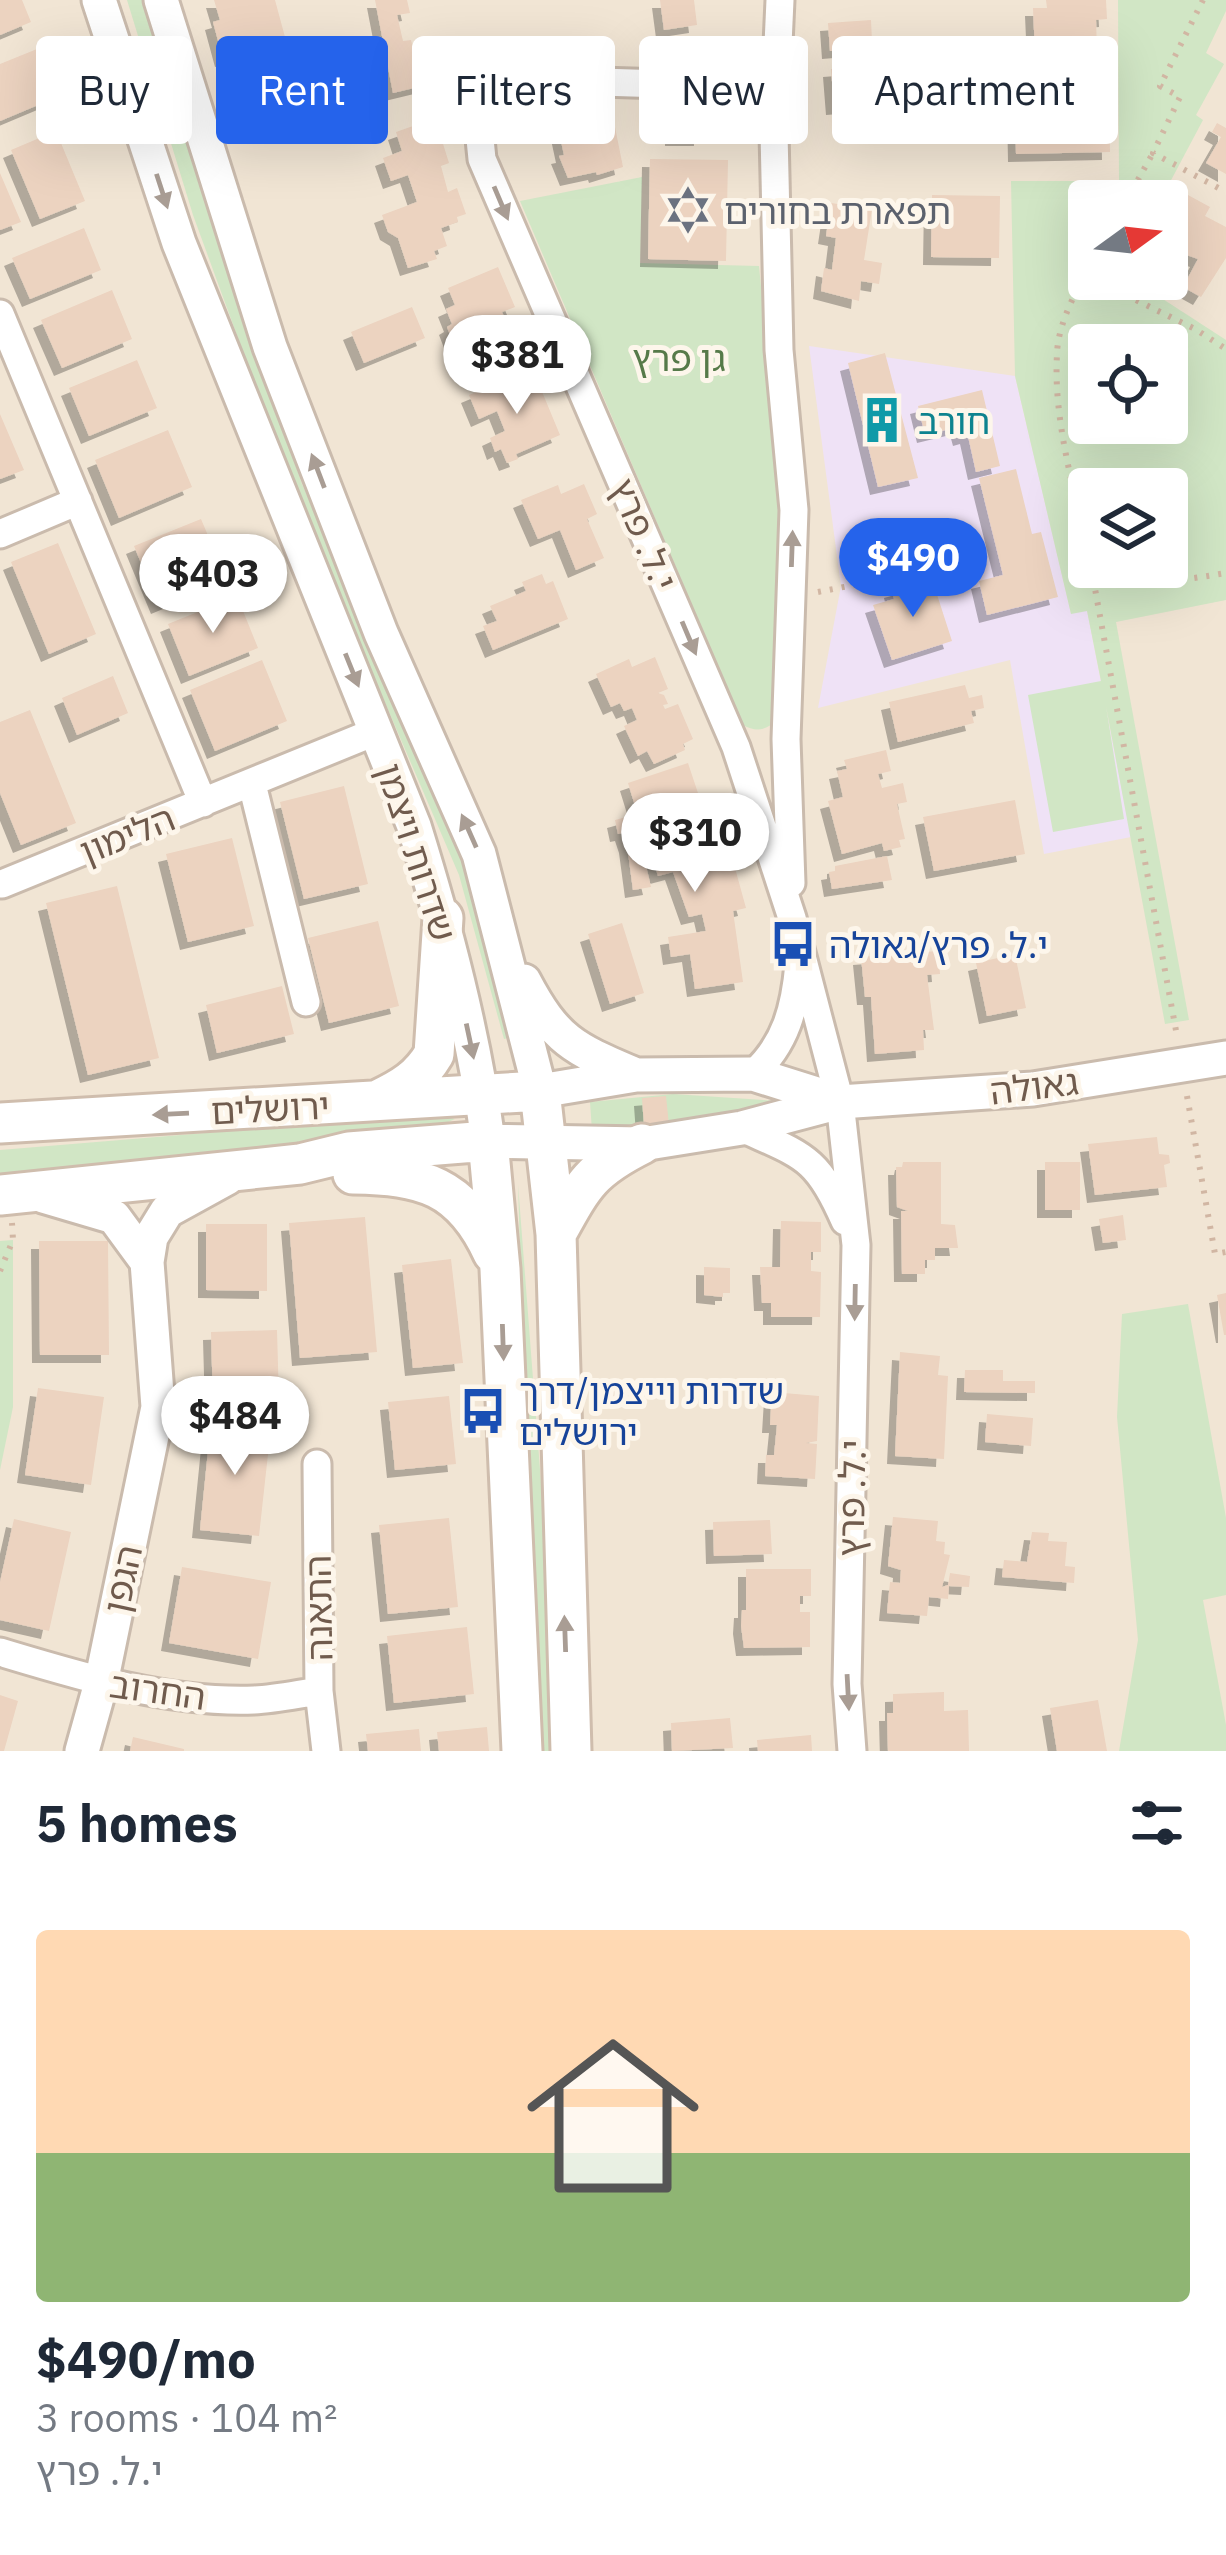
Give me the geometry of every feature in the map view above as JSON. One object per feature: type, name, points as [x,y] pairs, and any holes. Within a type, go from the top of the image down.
[{"type":"main road","points":[[373,1103],[413,1081],[434,1054],[443,918]]},
{"type":"main road","name":"ירושלים","points":[[0,1123],[540,1091]]},
{"type":"main road","name":"שדרות ויצמן","points":[[540,1091],[556,1234],[571,1751]]},
{"type":"main road","name":"ירושלים","points":[[14,1193],[488,1141]]},
{"type":"main road","name":"שדרות ויצמן","points":[[488,1141],[500,1269],[522,1751]]},
{"type":"main road","points":[[556,1234],[592,1174],[642,1144]]},
{"type":"main road","points":[[300,1164],[345,1174],[405,1175],[442,1188],[481,1226],[500,1269]]},
{"type":"street","name":"שדרות ויצמן","points":[[98,0],[179,243],[414,826],[443,918],[488,1141]]},
{"type":"street","name":"שדרות ויצמן","points":[[161,0],[270,347],[381,633],[479,854],[540,1091]]},
{"type":"street","name":"י.ל. פרץ","points":[[779,36],[780,0]]},
{"type":"street","name":"י.ל. פרץ","points":[[639,83],[567,81],[486,97],[479,111],[482,159],[736,747],[792,918],[841,1102],[856,1245],[847,1684],[852,1751]]},
{"type":"street","name":"י.ל. פרץ","points":[[774,144],[778,350],[794,510],[786,739],[792,918]]},
{"type":"street","points":[[0,314],[203,803]]},
{"type":"street","points":[[0,534],[78,501]]},
{"type":"street","name":"הלימון","points":[[2,884],[377,731]]},
{"type":"street","points":[[736,747],[786,739]]},
{"type":"street","points":[[252,784],[306,1002]]},
{"type":"street","points":[[504,942],[542,1016],[565,1041],[636,1075]]},
{"type":"street","name":"י.ל. פרץ","points":[[753,1074],[776,1049],[788,1024],[796,999],[800,948]]},
{"type":"street","name":"גאולה","points":[[488,1141],[642,1144],[742,1128],[841,1102],[1033,1089],[1226,1058]]},
{"type":"street","name":"גאולה","points":[[540,1091],[636,1075],[753,1074],[841,1102]]},
{"type":"street","name":"י.ל. פרץ","points":[[742,1128],[810,1162],[829,1183],[856,1245]]},
{"type":"street","name":"הגפן","points":[[82,1751],[158,1406],[147,1262],[152,1237],[167,1211],[243,1170]]},
{"type":"street","points":[[14,1193],[114,1217],[147,1262]]},
{"type":"street","name":"התאנה","points":[[317,1464],[319,1691],[326,1751]]},
{"type":"street","name":"החרוב","points":[[0,1652],[100,1683],[190,1698],[257,1700],[319,1691]]},
{"type":"path","points":[[1138,180],[1180,98],[1160,86],[1203,0]]},
{"type":"path","points":[[1153,153],[1226,192]]},
{"type":"path","points":[[1070,468],[1057,352],[1074,300]]},
{"type":"path","points":[[1139,300],[1226,349]]},
{"type":"path","points":[[791,598],[926,571],[943,581],[987,569]]},
{"type":"path","points":[[1188,579],[1226,573]]},
{"type":"path","points":[[1095,588],[1215,1254],[1226,1252]]},
{"type":"path","points":[[0,1271],[14,1240]]},
{"type":"shaded area","points":[[0,0],[1226,0],[1226,1751],[0,1751]]},
{"type":"shaded area","points":[[809,346],[1015,376],[1071,613],[1087,610],[1131,837],[1044,854],[1010,660],[818,708],[841,586]]},
{"type":"green space","points":[[127,0],[146,0],[157,36],[138,36]]},
{"type":"green space","points":[[1118,0],[1226,0],[1226,11],[1206,53],[1224,64],[1196,115],[1203,120],[1171,180],[1119,180]]},
{"type":"green space","points":[[171,144],[188,144],[302,484],[478,882],[516,1036],[504,1039],[459,875],[292,486]]},
{"type":"green space","name":"גן פרץ","points":[[642,177],[640,263],[759,266],[783,510],[779,718],[762,729],[743,725],[520,201]]},
{"type":"green space","points":[[1011,181],[1068,181],[1068,300],[1164,300],[1226,340],[1226,600],[1116,622],[1189,1020],[1165,1024],[1106,706],[1124,819],[1053,832],[1028,695],[1101,681],[1087,611],[1071,614],[1015,376]]},
{"type":"green space","points":[[673,1094],[779,1101],[783,1107],[674,1126],[592,1131],[590,1102]]},
{"type":"green space","points":[[432,1114],[455,1119],[434,1128],[0,1175],[0,1150]]},
{"type":"green space","points":[[518,1184],[546,1547],[556,1751],[540,1751]]},
{"type":"green space","points":[[13,1240],[13,1407],[0,1470],[0,1241]]},
{"type":"green space","points":[[1188,1304],[1226,1518],[1226,1595],[1203,1600],[1226,1725],[1226,1751],[1119,1751],[1138,1640],[1117,1417],[1122,1314]]},
{"type":"building","points":[[0,0],[22,0],[31,22],[0,35]]},
{"type":"building","points":[[214,0],[275,0],[285,36],[217,36],[213,22],[220,20]]},
{"type":"building","points":[[375,0],[407,0],[410,13],[397,15],[403,41],[411,40],[412,44],[412,88],[393,93],[388,36],[382,36]]},
{"type":"building","points":[[660,0],[694,0],[697,25],[664,30]]},
{"type":"building","points":[[1046,0],[1106,0],[1107,19],[1096,20],[1097,36],[1034,36],[1033,8],[1047,8]]},
{"type":"building","points":[[871,20],[872,36],[832,36],[830,51],[828,23]]},
{"type":"building","points":[[36,49],[36,106],[0,121],[0,64]]},
{"type":"building","points":[[1217,123],[1226,128],[1226,174],[1206,163],[1221,137],[1212,132]]},
{"type":"building","points":[[412,126],[412,144],[443,144],[449,163],[441,166],[448,192],[457,188],[466,214],[441,228],[447,246],[434,251],[437,259],[408,268],[398,238],[388,232],[382,215],[417,202],[408,175],[391,181],[383,158],[402,151],[396,132]]},
{"type":"building","points":[[615,127],[623,167],[568,178],[559,156],[564,155],[562,144],[615,144]]},
{"type":"building","points":[[36,139],[36,144],[61,144],[85,201],[40,219],[11,150]]},
{"type":"building","points":[[1016,144],[1110,144],[1110,152],[1016,154]]},
{"type":"building","name":"תפארת בחורים","points":[[650,159],[728,160],[726,261],[648,259]]},
{"type":"building","points":[[0,173],[21,222],[0,230]]},
{"type":"building","points":[[932,195],[1000,196],[999,258],[931,257]]},
{"type":"building","points":[[1188,195],[1210,207],[1205,216],[1226,227],[1226,258],[1201,297],[1188,290],[1188,278],[1198,259],[1188,255]]},
{"type":"building","points":[[831,203],[872,209],[864,260],[882,263],[879,284],[861,281],[859,301],[821,291],[824,268],[832,270],[836,238],[826,236]]},
{"type":"building","points":[[84,228],[101,270],[30,299],[12,258]]},
{"type":"building","points":[[498,267],[515,307],[502,312],[510,331],[457,353],[447,327],[452,324],[446,309],[455,305],[448,288]]},
{"type":"building","points":[[112,290],[132,339],[62,368],[41,320]]},
{"type":"building","points":[[412,307],[425,338],[364,363],[351,332]]},
{"type":"building","name":"חורב","points":[[885,353],[918,478],[878,487],[848,363]]},
{"type":"building","points":[[137,360],[157,408],[89,436],[69,388]]},
{"type":"building","points":[[505,380],[510,394],[538,382],[560,435],[516,454],[518,459],[507,463],[501,449],[495,452],[490,438],[505,431],[497,411],[479,419],[469,395]]},
{"type":"building","points":[[982,390],[1000,466],[976,472],[968,436],[961,438],[958,427],[925,435],[918,406]]},
{"type":"building","points":[[0,414],[24,470],[0,479]]},
{"type":"building","points":[[168,430],[192,487],[119,518],[95,460]]},
{"type":"building","points":[[1016,469],[1032,534],[1041,532],[1058,597],[987,615],[979,581],[1003,575],[979,478]]},
{"type":"building","points":[[584,484],[597,514],[587,519],[604,558],[576,570],[560,530],[538,539],[521,500],[558,485],[561,494]]},
{"type":"building","points":[[201,519],[226,578],[159,606],[134,546]]},
{"type":"building","points":[[58,543],[96,634],[49,654],[11,562]]},
{"type":"building","points":[[542,574],[546,584],[553,581],[568,619],[493,650],[483,626],[497,621],[490,606],[526,591],[522,582]]},
{"type":"building","points":[[932,579],[952,641],[892,660],[873,605],[894,599],[892,590]]},
{"type":"building","points":[[237,596],[258,648],[189,676],[168,624]]},
{"type":"building","points":[[655,657],[668,689],[658,693],[668,704],[663,705],[665,709],[678,704],[693,739],[683,744],[685,750],[654,764],[647,751],[638,756],[624,726],[637,720],[632,708],[624,711],[620,703],[611,707],[596,674],[629,659],[632,667]]},
{"type":"building","points":[[262,660],[287,721],[215,751],[190,690]]},
{"type":"building","points":[[113,676],[128,713],[77,735],[62,698]]},
{"type":"building","points":[[965,685],[969,698],[982,695],[984,708],[971,711],[974,723],[898,742],[889,702]]},
{"type":"building","points":[[30,710],[76,823],[21,845],[0,793],[0,722]]},
{"type":"building","points":[[886,750],[891,771],[878,774],[882,788],[903,783],[907,802],[897,804],[905,839],[899,840],[901,847],[884,851],[882,843],[842,854],[828,801],[843,797],[837,771],[847,769],[844,760]]},
{"type":"building","points":[[688,763],[702,805],[641,825],[628,783]]},
{"type":"building","points":[[344,786],[368,884],[304,899],[280,802]]},
{"type":"building","points":[[1015,800],[1025,854],[934,871],[923,817]]},
{"type":"building","points":[[637,814],[637,832],[661,825],[667,844],[724,828],[746,908],[733,911],[743,982],[695,989],[690,954],[671,957],[668,937],[706,931],[702,914],[689,917],[673,872],[658,876],[653,859],[667,852],[648,858],[642,849],[651,887],[633,890],[627,845],[615,820]]},
{"type":"building","points":[[232,838],[254,926],[188,942],[166,854]]},
{"type":"building","points":[[887,856],[892,880],[832,889],[829,872],[835,866]]},
{"type":"building","points":[[117,886],[159,1058],[88,1075],[46,903]]},
{"type":"building","points":[[378,921],[399,1006],[329,1023],[308,938]]},
{"type":"building","points":[[622,923],[644,993],[610,1004],[588,934]]},
{"type":"building","points":[[938,951],[940,974],[927,975],[934,1030],[923,1030],[924,1050],[875,1054],[871,997],[865,997],[861,957]]},
{"type":"building","points":[[1015,954],[1026,1008],[987,1016],[976,963]]},
{"type":"building","points":[[282,986],[294,1034],[217,1053],[206,1005]]},
{"type":"building","points":[[666,1096],[669,1125],[644,1126],[642,1098]]},
{"type":"building","points":[[1157,1137],[1159,1154],[1169,1155],[1170,1163],[1164,1165],[1167,1187],[1095,1195],[1088,1144]]},
{"type":"building","points":[[903,1162],[941,1162],[941,1224],[955,1225],[958,1248],[935,1248],[935,1260],[925,1260],[925,1274],[902,1274],[901,1211],[908,1211],[897,1207],[896,1167]]},
{"type":"building","points":[[1045,1162],[1080,1162],[1080,1210],[1045,1210]]},
{"type":"building","points":[[1123,1215],[1126,1240],[1103,1243],[1099,1219]]},
{"type":"building","points":[[365,1217],[377,1352],[300,1358],[289,1223]]},
{"type":"building","points":[[781,1221],[821,1222],[821,1252],[811,1252],[811,1271],[821,1272],[820,1317],[771,1317],[771,1303],[762,1303],[760,1267],[780,1267]]},
{"type":"building","points":[[206,1224],[267,1224],[267,1291],[206,1290]]},
{"type":"building","points":[[39,1241],[108,1241],[109,1355],[40,1355]]},
{"type":"building","points":[[451,1259],[463,1363],[413,1368],[402,1265]]},
{"type":"building","points":[[704,1267],[730,1268],[730,1293],[704,1295]]},
{"type":"building","points":[[1226,1293],[1226,1335],[1224,1335],[1217,1295]]},
{"type":"building","points":[[277,1330],[279,1400],[213,1402],[211,1332]]},
{"type":"building","points":[[900,1352],[940,1356],[938,1375],[948,1376],[944,1459],[895,1456]]},
{"type":"building","points":[[965,1370],[1003,1370],[1003,1381],[1035,1381],[1035,1393],[964,1392]]},
{"type":"building","points":[[38,1388],[104,1397],[91,1485],[25,1475]]},
{"type":"building","points":[[772,1392],[819,1396],[817,1441],[806,1443],[817,1444],[815,1479],[765,1476],[766,1455],[774,1455],[777,1425],[770,1425]]},
{"type":"building","points":[[449,1396],[456,1464],[395,1470],[388,1402]]},
{"type":"building","points":[[987,1414],[1033,1418],[1031,1446],[985,1442]]},
{"type":"building","points":[[211,1421],[271,1427],[259,1536],[200,1530]]},
{"type":"building","points":[[893,1517],[938,1521],[936,1541],[945,1542],[944,1554],[950,1555],[942,1587],[948,1585],[950,1573],[970,1576],[969,1587],[949,1586],[948,1599],[929,1597],[927,1616],[887,1613],[890,1582],[900,1583],[901,1570],[888,1566]]},
{"type":"building","points":[[449,1518],[458,1607],[388,1614],[379,1525]]},
{"type":"building","points":[[14,1519],[71,1532],[49,1631],[0,1620],[0,1582]]},
{"type":"building","points":[[770,1520],[772,1554],[714,1556],[713,1522]]},
{"type":"building","points":[[1032,1532],[1049,1533],[1048,1541],[1067,1542],[1065,1566],[1075,1567],[1074,1583],[1002,1577],[1004,1560],[1027,1562]]},
{"type":"building","points":[[182,1567],[271,1582],[258,1659],[169,1643]]},
{"type":"building","points":[[746,1569],[811,1569],[811,1596],[800,1596],[800,1612],[810,1612],[810,1647],[744,1648]]},
{"type":"building","points":[[467,1627],[474,1694],[394,1703],[387,1636]]},
{"type":"building","points":[[944,1692],[944,1711],[968,1710],[969,1751],[888,1751],[887,1713],[893,1713],[893,1694]]},
{"type":"building","points":[[0,1695],[18,1701],[4,1751],[0,1751]]},
{"type":"building","points":[[1098,1700],[1107,1751],[1057,1751],[1050,1708]]},
{"type":"building","points":[[730,1718],[733,1748],[672,1751],[671,1723]]},
{"type":"building","points":[[487,1727],[489,1751],[439,1751],[437,1732]]},
{"type":"building","points":[[419,1729],[421,1751],[368,1751],[366,1734]]},
{"type":"building","points":[[811,1735],[812,1751],[758,1751],[757,1740]]},
{"type":"building","points":[[133,1737],[184,1749],[184,1751],[130,1751]]},
{"type":"place","name":"תפארת בחורים","points":[[688,210]]},
{"type":"place","name":"חורב","points":[[882,420]]},
{"type":"place","name":"י.ל. פרץ/גאולה","points":[[793,944]]},
{"type":"place","name":"שדרות וייצמן/דרך ירושלים","points":[[483,1411]]}]
